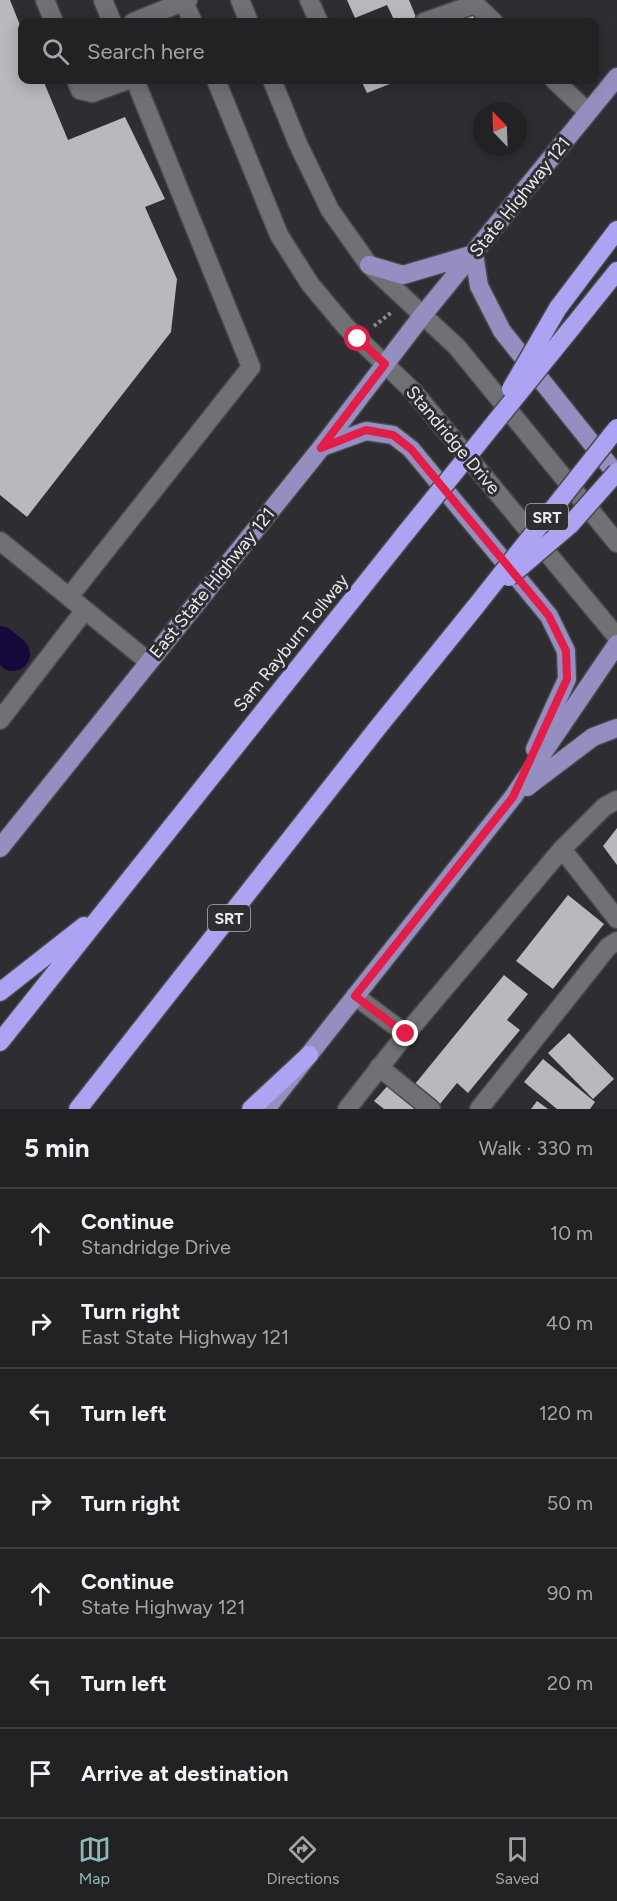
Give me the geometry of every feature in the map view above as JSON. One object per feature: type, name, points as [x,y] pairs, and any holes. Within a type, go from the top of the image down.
[{"type":"highway","points":[[481,439],[558,308],[617,230]]},
{"type":"highway","name":"Sam Rayburn Tollway","points":[[0,1042],[617,271]]},
{"type":"highway","name":"SRT","points":[[78,1109],[617,428]]},
{"type":"highway","points":[[476,606],[570,525],[617,474]]},
{"type":"highway","points":[[0,992],[107,908]]},
{"type":"highway","points":[[251,1109],[309,1055]]},
{"type":"main road","name":"State Highway 121","points":[[422,316],[617,77]]},
{"type":"main road","points":[[369,265],[403,275],[474,254],[479,286],[502,331],[617,474]]},
{"type":"main road","name":"East State Highway 121","points":[[0,848],[321,448],[422,316]]},
{"type":"main road","points":[[321,448],[366,430],[393,435],[411,449],[549,616],[566,651],[567,679],[513,797]]},
{"type":"main road","points":[[266,1109],[513,797],[617,644]]},
{"type":"main road","points":[[513,797],[593,737],[617,728]]},
{"type":"street","points":[[45,0],[52,18]]},
{"type":"street","points":[[103,0],[110,18]]},
{"type":"street","points":[[240,0],[247,18]]},
{"type":"street","points":[[309,0],[317,18]]},
{"type":"street","points":[[143,18],[185,1],[191,18]]},
{"type":"street","points":[[435,18],[480,2],[491,18]]},
{"type":"street","points":[[78,84],[80,90],[92,93],[117,84]]},
{"type":"street","points":[[69,597],[251,367],[137,84]]},
{"type":"street","name":"Standridge Drive","points":[[218,84],[279,235],[318,293],[346,327],[413,391],[617,637]]},
{"type":"street","points":[[274,84],[298,144],[330,210],[369,265],[457,347],[617,543]]},
{"type":"street","points":[[558,84],[588,112]]},
{"type":"street","points":[[0,541],[149,662]]},
{"type":"street","points":[[1,718],[85,610]]},
{"type":"street","points":[[347,1109],[406,1034],[562,849],[603,807],[617,800]]},
{"type":"street","points":[[562,849],[617,919]]},
{"type":"street","points":[[479,1109],[608,947],[617,941]]},
{"type":"street","points":[[355,996],[406,1034]]},
{"type":"street","points":[[379,1067],[431,1109]]},
{"type":"path","points":[[374,326],[396,309]]},
{"type":"building","points":[[0,0],[10,0],[18,20],[18,84],[45,84],[68,140],[125,117],[165,199],[145,207],[177,279],[171,332],[27,517],[0,495]]},
{"type":"building","points":[[347,0],[409,0],[416,18],[393,18],[387,5],[355,18]]},
{"type":"building","points":[[473,14],[474,18],[462,18]]},
{"type":"building","points":[[363,84],[390,84],[367,93]]},
{"type":"building","points":[[617,828],[617,865],[603,846]]},
{"type":"building","points":[[568,895],[604,924],[553,989],[516,961]]},
{"type":"building","points":[[504,975],[528,994],[507,1020],[520,1030],[468,1093],[457,1083],[440,1104],[415,1084]]},
{"type":"building","points":[[569,1033],[614,1079],[593,1099],[548,1053]]},
{"type":"building","points":[[543,1059],[595,1102],[590,1109],[557,1109],[524,1082]]},
{"type":"building","points":[[391,1082],[424,1109],[384,1109],[374,1101]]},
{"type":"building","points":[[537,1101],[548,1109],[531,1109]]},
{"type":"waterway","points":[[0,643],[13,654]]},
{"type":"route","points":[[358,339],[385,364],[321,448],[366,430],[393,435],[411,449],[549,616],[566,651],[567,679],[513,797],[355,996],[406,1034]]}]
